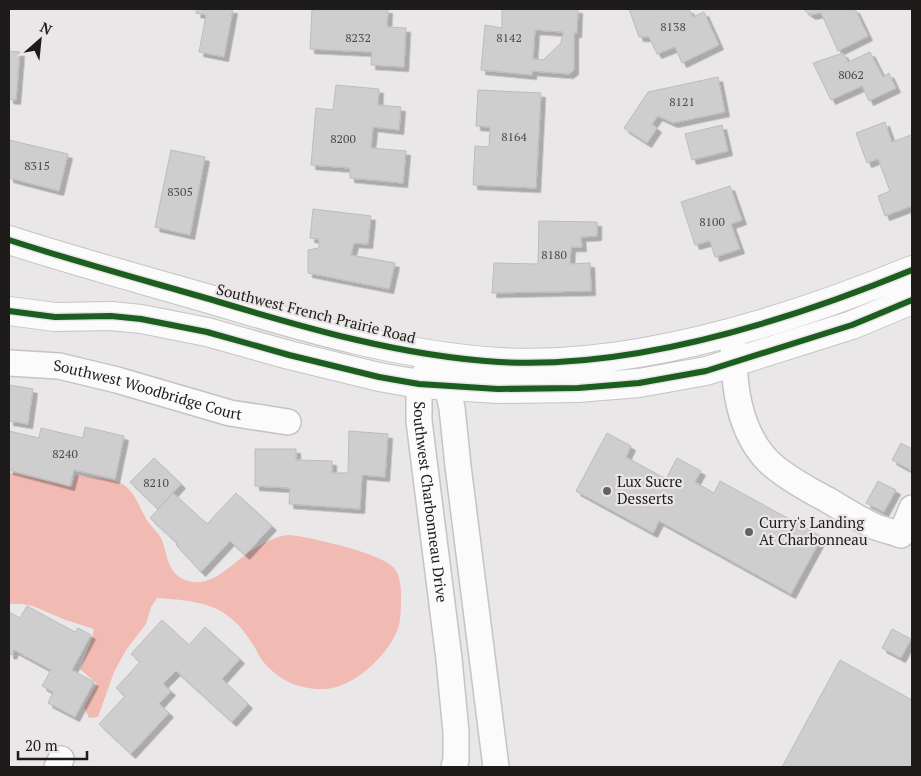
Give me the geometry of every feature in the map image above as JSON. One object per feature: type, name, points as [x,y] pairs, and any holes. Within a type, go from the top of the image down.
[{"type":"street","name":"Southwest French Prairie Road","points":[[9,240],[302,327],[434,356],[501,362],[560,362],[636,354],[733,332],[850,295],[912,270]]},
{"type":"street","points":[[9,311],[55,318],[111,316],[177,325],[379,378],[420,384],[498,390],[578,388],[639,383],[706,372],[852,324],[912,300]]},
{"type":"street","points":[[733,332],[733,363],[739,408],[747,428],[769,462],[800,484],[876,527],[901,535],[912,508]]},
{"type":"street","name":"Southwest Charbonneau Drive","points":[[434,356],[420,384],[420,421],[449,659],[456,732],[456,760],[454,767]]},
{"type":"street","name":"Southwest Charbonneau Drive","points":[[434,356],[447,386],[452,408],[496,767]]},
{"type":"street","name":"Southwest Woodbridge Court","points":[[9,363],[59,366],[117,380],[230,413],[288,422]]},
{"type":"shaded area","points":[[9,472],[72,487],[76,475],[108,480],[124,485],[132,493],[150,525],[161,538],[173,571],[177,576],[191,582],[207,581],[214,578],[251,551],[282,536],[303,537],[364,552],[393,567],[399,577],[401,604],[398,629],[378,660],[358,677],[335,687],[324,689],[306,688],[282,678],[268,667],[236,622],[225,614],[207,605],[157,598],[151,607],[146,624],[126,650],[114,672],[98,717],[89,718],[84,707],[97,684],[80,669],[94,629],[63,619],[33,606],[9,604]]},
{"type":"building","points":[[197,9],[233,9],[224,57],[199,52],[206,15],[196,13]]},
{"type":"building","points":[[312,9],[388,9],[387,27],[406,28],[404,67],[371,65],[372,52],[310,49]]},
{"type":"building","points":[[502,9],[578,9],[577,33],[574,33],[574,70],[569,74],[532,71],[532,75],[481,70],[485,25],[502,28]],"holes":[[[535,30],[563,32],[561,43],[543,60],[533,59]]]},
{"type":"building","points":[[629,9],[689,9],[693,17],[704,12],[719,45],[682,63],[675,47],[657,54],[649,37],[639,37]]},
{"type":"building","points":[[803,9],[855,9],[868,36],[838,51],[821,13],[811,15]]},
{"type":"building","points":[[9,51],[20,52],[16,100],[9,99]]},
{"type":"building","points":[[870,52],[883,77],[889,73],[896,88],[869,101],[862,86],[831,100],[813,63],[843,53],[848,62]]},
{"type":"building","points":[[718,77],[725,112],[673,123],[658,116],[652,124],[657,128],[647,143],[624,128],[648,92]]},
{"type":"building","points":[[336,85],[379,89],[378,105],[401,107],[399,130],[373,127],[371,148],[406,151],[403,183],[350,178],[350,168],[311,165],[316,108],[333,110]]},
{"type":"building","points":[[478,90],[541,93],[536,188],[473,185],[475,146],[489,147],[490,127],[476,126]]},
{"type":"building","points":[[885,122],[892,142],[911,135],[912,206],[885,216],[878,196],[890,191],[878,159],[867,163],[856,133]]},
{"type":"building","points":[[722,125],[728,151],[692,160],[685,134]]},
{"type":"building","points":[[9,140],[68,154],[59,191],[9,178]]},
{"type":"building","points":[[171,150],[205,157],[190,235],[155,227]]},
{"type":"building","points":[[730,186],[742,220],[731,224],[740,249],[715,257],[710,241],[695,245],[681,202]]},
{"type":"building","points":[[313,209],[371,216],[368,244],[354,243],[351,255],[395,263],[389,289],[308,273],[308,250],[319,248],[319,239],[310,238]]},
{"type":"building","points":[[539,221],[597,222],[597,236],[581,237],[582,247],[571,247],[570,264],[590,263],[591,291],[492,293],[494,263],[538,264]]},
{"type":"building","points":[[9,385],[33,389],[28,424],[9,421]]},
{"type":"building","points":[[85,427],[124,436],[115,479],[74,470],[70,486],[9,470],[9,431],[39,438],[41,428],[83,438]]},
{"type":"building","points":[[349,431],[388,434],[385,477],[362,475],[360,509],[289,504],[290,488],[255,486],[255,449],[296,449],[296,460],[332,461],[332,473],[348,473]]},
{"type":"building","points":[[607,433],[631,446],[626,457],[666,479],[677,458],[701,471],[695,482],[714,493],[720,481],[822,537],[791,594],[659,521],[653,533],[576,491]]},
{"type":"building","points":[[901,443],[912,449],[912,471],[892,460]]},
{"type":"building","points":[[154,458],[181,484],[158,509],[130,482]]},
{"type":"building","points":[[878,481],[896,490],[884,512],[866,503]]},
{"type":"building","points":[[173,493],[207,524],[236,493],[272,526],[245,555],[230,541],[201,572],[176,545],[177,543],[150,518]]},
{"type":"building","points":[[27,606],[75,632],[78,628],[91,635],[72,670],[94,682],[75,717],[48,703],[53,692],[42,686],[51,670],[14,650],[12,655],[9,654],[9,612],[20,618]]},
{"type":"building","points":[[162,620],[189,645],[205,627],[240,659],[222,679],[248,704],[232,722],[176,671],[163,684],[171,691],[159,704],[169,713],[131,754],[99,724],[125,696],[116,688],[140,662],[131,654]]},
{"type":"building","points":[[892,629],[911,639],[901,658],[882,648]]},
{"type":"building","points":[[840,660],[912,700],[912,767],[782,767]]},
{"type":"cycle path","points":[[9,240],[286,322],[356,340],[427,354],[499,362],[551,362],[603,358],[657,350],[763,324],[864,289],[912,270]]},
{"type":"cycle path","points":[[9,311],[55,317],[111,316],[141,319],[207,332],[379,377],[419,384],[498,389],[578,388],[639,383],[706,371],[852,325],[912,300]]},
{"type":"place","name":"Lux Sucre Desserts","points":[[607,491]]},
{"type":"place","name":"Curry's Landing At Charbonneau","points":[[749,532]]}]
